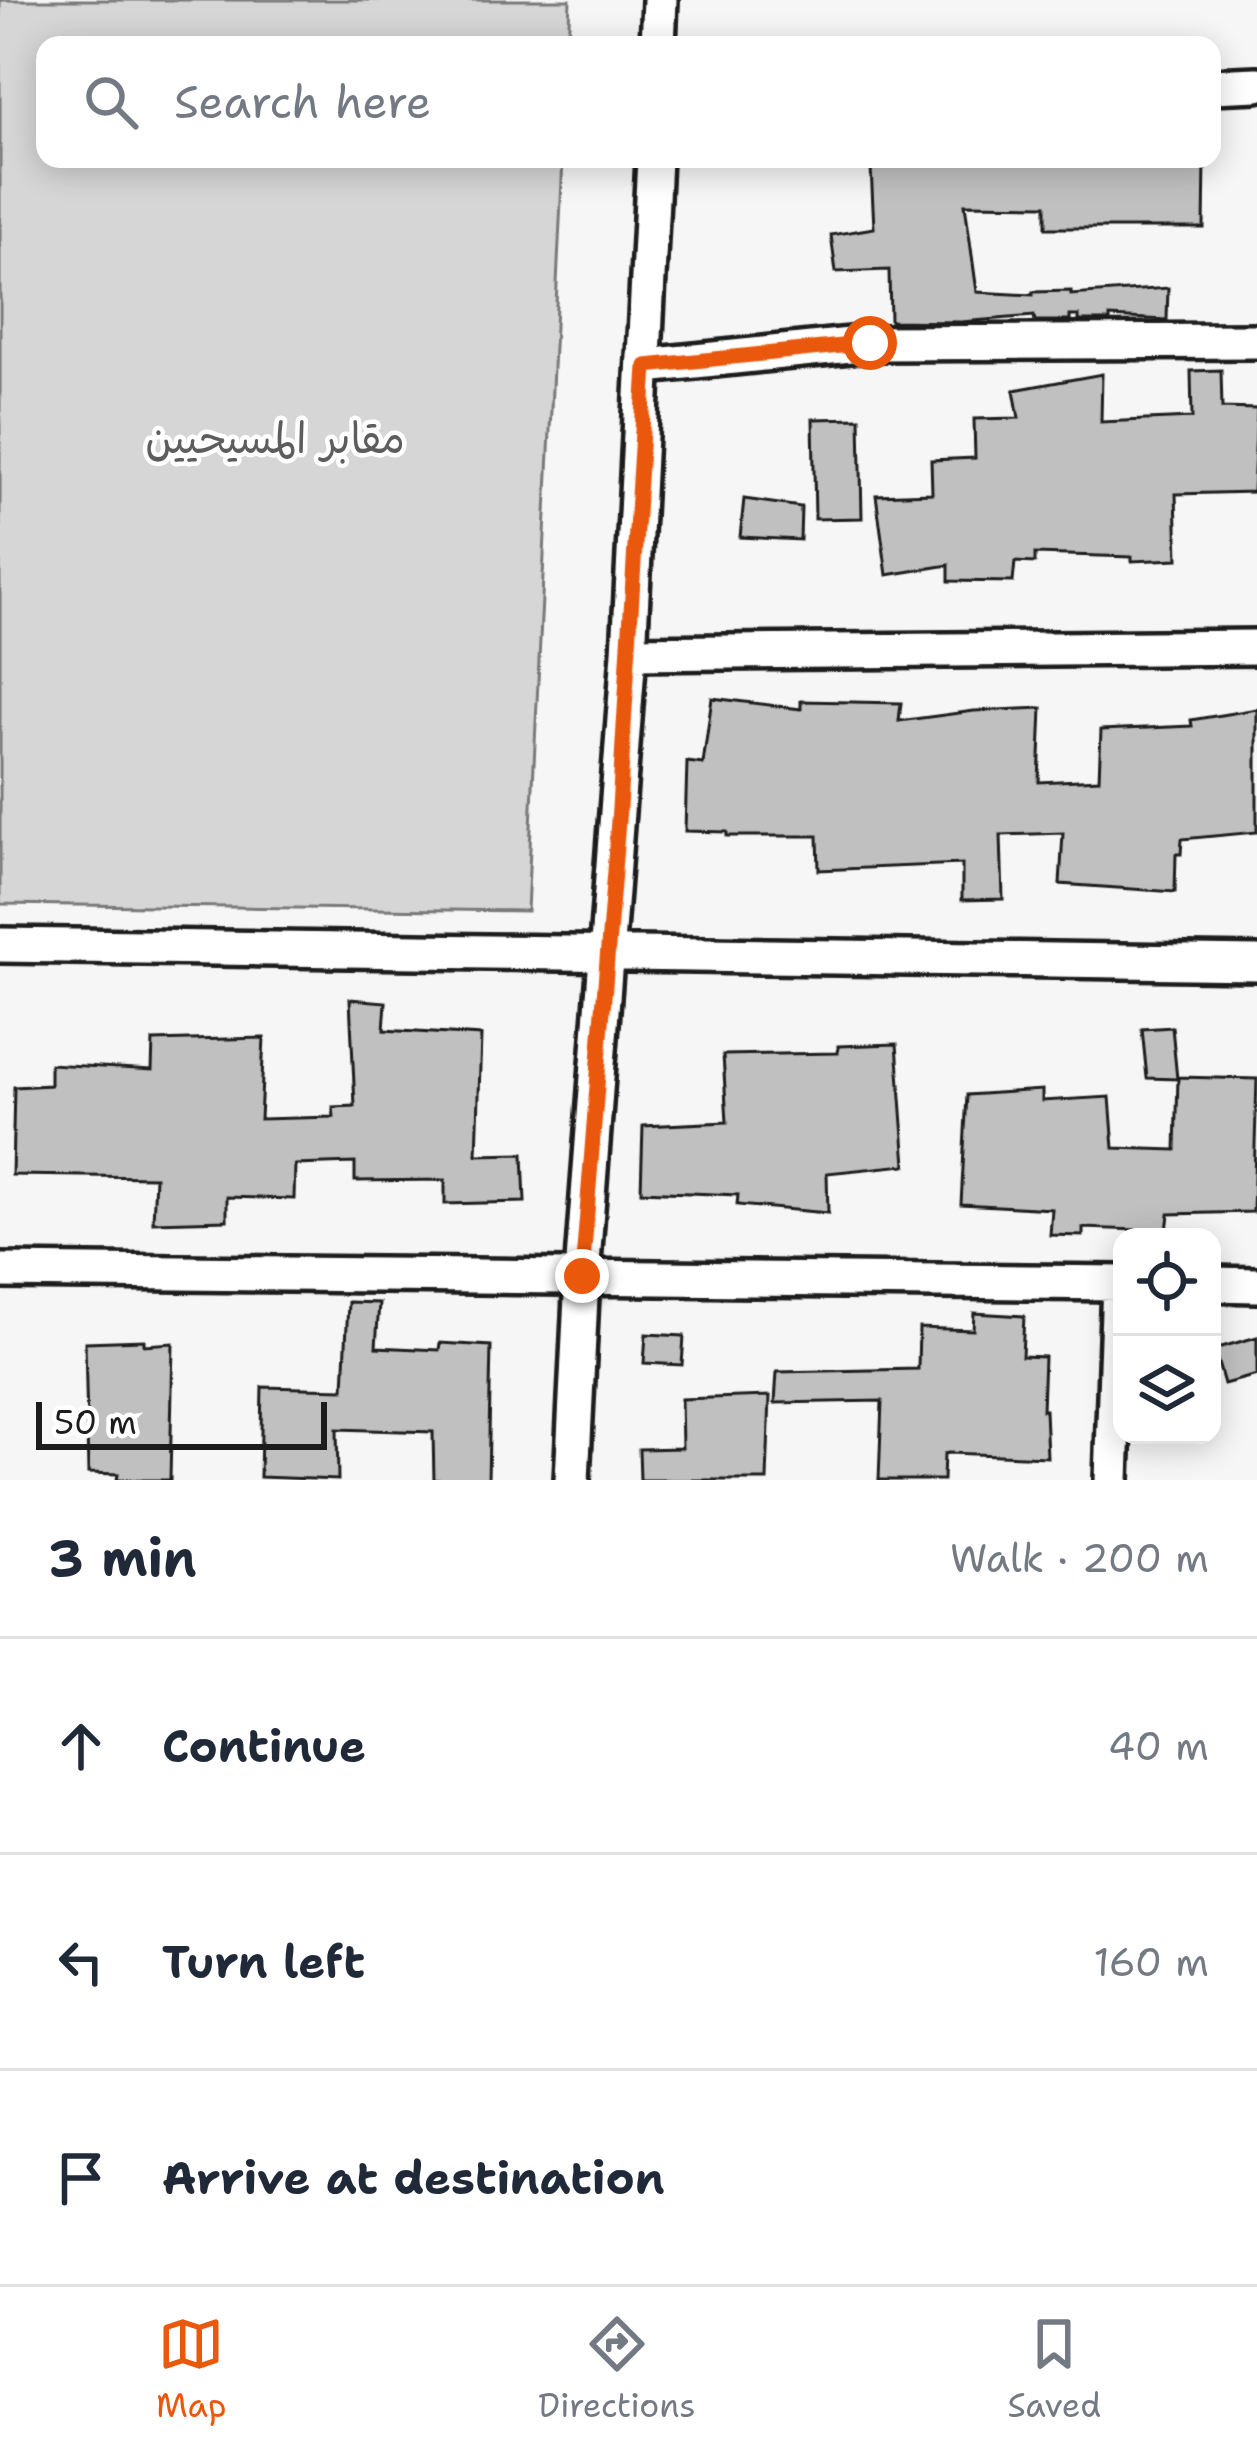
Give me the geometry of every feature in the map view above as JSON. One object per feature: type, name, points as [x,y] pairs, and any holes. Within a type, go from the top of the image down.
[{"type":"street","points":[[658,36],[660,0]]},
{"type":"street","points":[[1221,86],[1257,85]]},
{"type":"street","points":[[572,1480],[582,1276],[629,652],[654,168]]},
{"type":"street","points":[[646,366],[870,343],[1257,341]]},
{"type":"street","points":[[629,652],[1257,647]]},
{"type":"street","points":[[0,945],[1257,963]]},
{"type":"street","points":[[0,1271],[1113,1283]]},
{"type":"street","points":[[1221,1284],[1257,1285]]},
{"type":"street","points":[[1112,1480],[1118,1336]]},
{"type":"green space","name":"مقابر المسيحيين","points":[[0,0],[570,0],[568,36],[36,36],[36,168],[563,168],[527,911],[0,904]]},
{"type":"building","points":[[871,168],[1205,168],[1204,228],[1046,228],[1046,205],[965,204],[977,292],[1071,291],[1071,295],[1168,288],[1167,320],[1110,317],[1110,321],[1079,321],[1079,316],[1070,316],[1070,321],[1035,321],[1034,316],[890,321],[889,270],[836,272],[831,235],[874,228]]},
{"type":"building","points":[[1221,370],[1222,408],[1257,409],[1253,492],[1176,494],[1178,559],[1132,561],[1132,557],[1035,554],[1035,563],[1015,562],[1013,582],[949,581],[949,565],[887,575],[876,495],[932,493],[931,460],[975,458],[974,419],[1019,418],[1014,390],[1102,374],[1101,422],[1192,418],[1191,371]]},
{"type":"building","points":[[860,418],[862,518],[815,519],[813,419]]},
{"type":"building","points":[[744,499],[801,507],[800,540],[740,537]]},
{"type":"building","points":[[712,698],[801,709],[801,701],[901,703],[899,721],[1042,708],[1039,782],[1099,779],[1101,730],[1192,726],[1191,720],[1257,709],[1257,832],[1182,839],[1181,854],[1176,854],[1175,892],[1060,884],[1063,833],[1001,835],[1003,899],[962,900],[962,864],[819,870],[818,836],[685,831],[687,762],[703,764]]},
{"type":"building","points":[[350,999],[386,1002],[384,1030],[481,1036],[477,1155],[523,1154],[525,1202],[445,1204],[445,1180],[355,1181],[355,1163],[295,1165],[294,1199],[227,1197],[227,1220],[153,1222],[155,1177],[12,1175],[14,1087],[50,1085],[50,1064],[152,1070],[153,1041],[264,1038],[260,1119],[334,1117],[333,1107],[355,1106]]},
{"type":"building","points":[[1172,1027],[1177,1079],[1147,1078],[1142,1029]]},
{"type":"building","points":[[897,1044],[906,1165],[827,1173],[828,1213],[737,1205],[738,1195],[641,1191],[643,1126],[727,1122],[723,1055],[838,1053],[838,1046]]},
{"type":"building","points":[[1178,1077],[1257,1079],[1253,1212],[1169,1214],[1167,1228],[1083,1228],[1083,1236],[1050,1235],[1052,1209],[961,1204],[967,1095],[1042,1090],[1042,1101],[1110,1097],[1114,1148],[1176,1150]]},
{"type":"building","points":[[348,1302],[379,1303],[376,1347],[491,1346],[488,1480],[434,1480],[433,1432],[337,1429],[338,1480],[260,1477],[262,1387],[344,1389]]},
{"type":"building","points":[[974,1313],[1024,1316],[1022,1356],[1044,1357],[1047,1457],[948,1453],[944,1454],[943,1480],[879,1480],[882,1401],[775,1403],[777,1372],[918,1369],[919,1328],[973,1330]]},
{"type":"building","points":[[646,1334],[684,1336],[682,1365],[644,1363]]},
{"type":"building","points":[[1257,1337],[1257,1375],[1224,1384],[1221,1347]]},
{"type":"building","points":[[144,1340],[144,1345],[173,1343],[170,1480],[117,1480],[118,1474],[88,1473],[85,1342]]},
{"type":"building","points":[[770,1396],[767,1480],[640,1480],[639,1449],[682,1448],[681,1399]]},
{"type":"route","points":[[582,1276],[619,808],[646,366],[870,343]]}]
